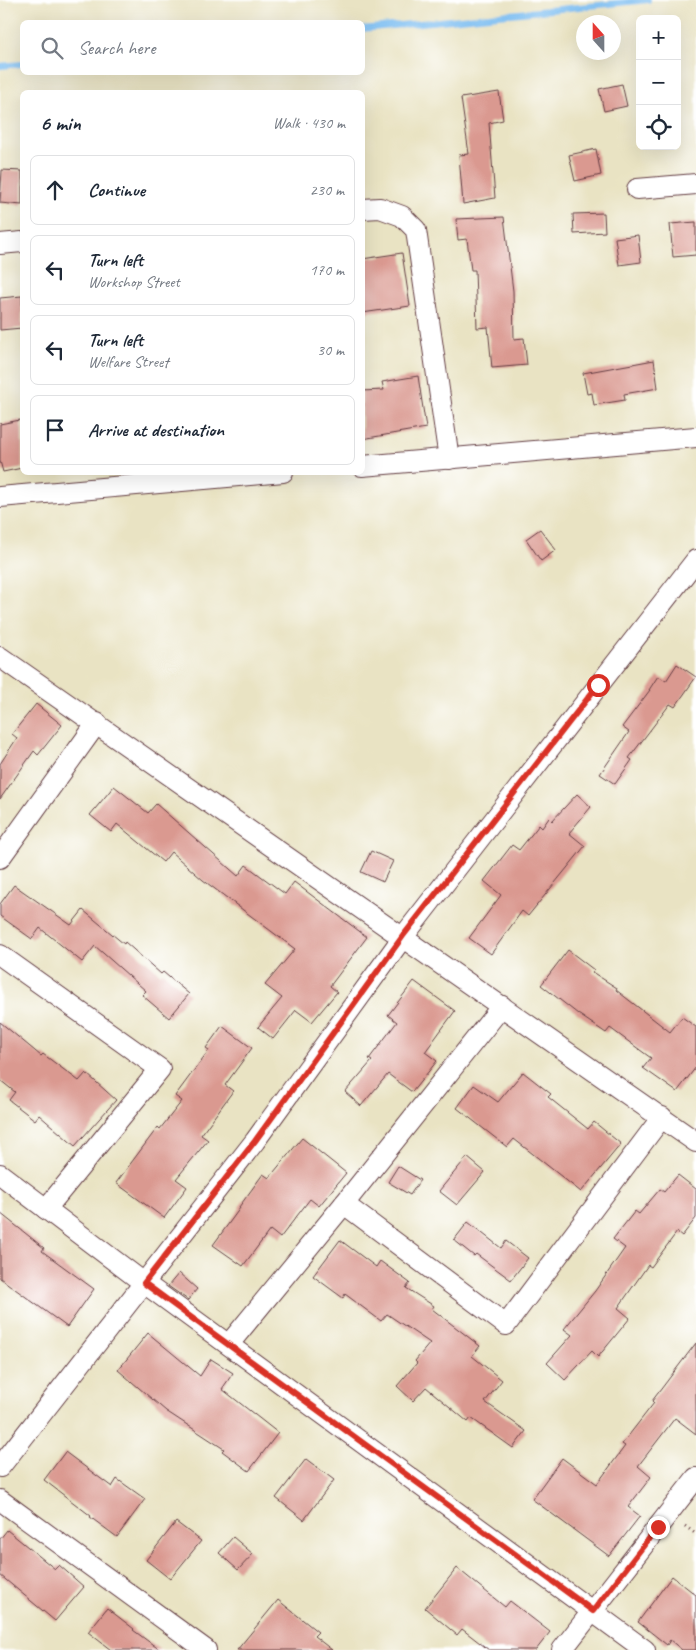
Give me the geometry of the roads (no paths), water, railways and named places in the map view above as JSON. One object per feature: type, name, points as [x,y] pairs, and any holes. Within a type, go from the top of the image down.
[{"type":"street","points":[[637,189],[696,184]]},
{"type":"street","points":[[365,210],[380,208],[402,216],[416,230],[448,459]]},
{"type":"street","points":[[0,244],[20,242]]},
{"type":"street","points":[[365,466],[696,437]]},
{"type":"street","points":[[0,497],[249,475]]},
{"type":"street","points":[[0,1467],[255,1141],[403,936],[696,560]]},
{"type":"street","points":[[0,657],[696,1142]]},
{"type":"street","points":[[0,858],[97,723]]},
{"type":"street","points":[[0,955],[160,1069],[46,1209]]},
{"type":"street","points":[[229,1344],[502,1006]]},
{"type":"street","points":[[344,1204],[506,1325],[662,1117]]},
{"type":"street","points":[[0,1174],[144,1283],[645,1650]]},
{"type":"street","points":[[562,1650],[696,1478]]},
{"type":"street","points":[[0,1500],[206,1650]]},
{"type":"waterway","points":[[365,29],[648,0]]},
{"type":"waterway","points":[[0,66],[20,64]]}]
